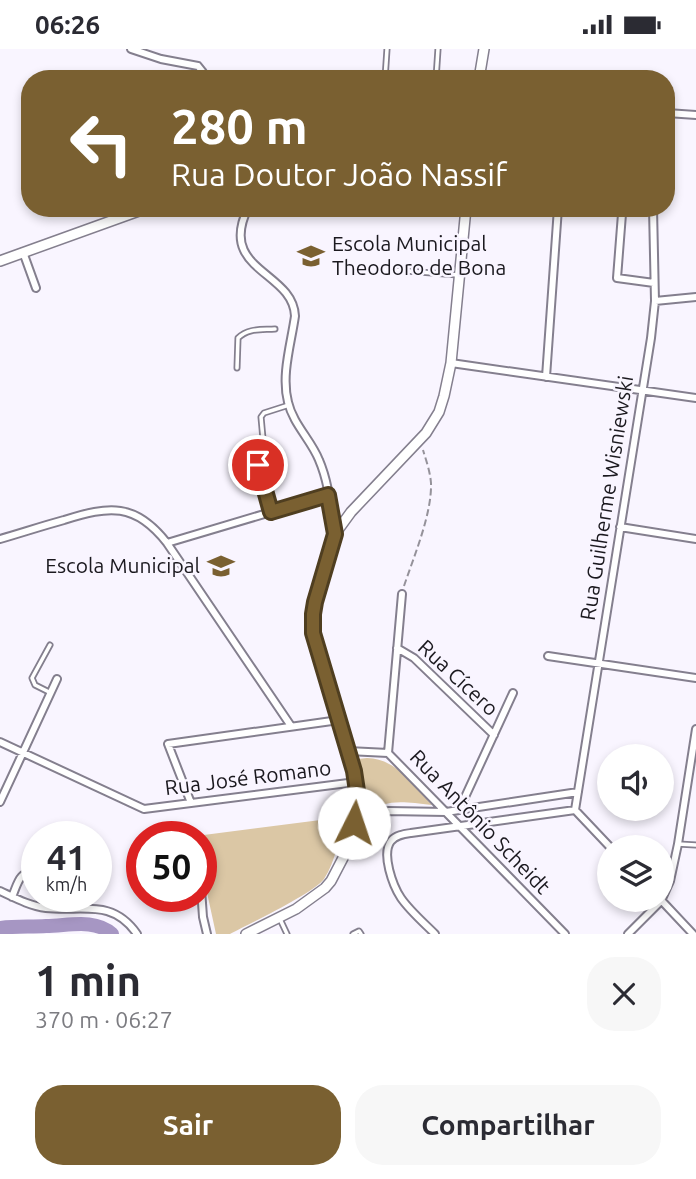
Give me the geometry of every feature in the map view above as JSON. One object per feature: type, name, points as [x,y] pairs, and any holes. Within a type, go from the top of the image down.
[{"type":"main road","points":[[480,70],[484,49]]},
{"type":"main road","points":[[0,261],[122,217]]},
{"type":"main road","points":[[246,934],[312,899],[331,881],[343,858],[351,833],[356,782],[315,642],[315,602],[335,534],[351,512],[420,439],[439,412],[452,363],[465,217]]},
{"type":"street","points":[[131,49],[161,59],[198,66],[201,70]]},
{"type":"street","points":[[675,114],[696,115]]},
{"type":"street","points":[[245,217],[240,234],[244,251],[288,296],[295,309],[286,377],[289,405],[319,459],[335,534]]},
{"type":"street","points":[[546,377],[557,217]]},
{"type":"street","points":[[622,217],[617,278],[654,283]]},
{"type":"street","name":"Rua Guilherme Wisniewski","points":[[575,810],[651,338],[654,302],[653,217]]},
{"type":"street","points":[[23,253],[36,288]]},
{"type":"street","points":[[654,302],[696,297]]},
{"type":"street","points":[[452,363],[696,398]]},
{"type":"street","points":[[167,543],[328,495]]},
{"type":"street","points":[[0,539],[91,512],[113,510],[136,516],[148,523],[167,543],[291,726]]},
{"type":"street","points":[[620,527],[696,539]]},
{"type":"street","name":"Rua Antônio Scheidt","points":[[402,594],[388,753],[565,934]]},
{"type":"street","name":"Rua Cícero","points":[[397,648],[414,658],[494,735]]},
{"type":"street","points":[[548,656],[696,678]]},
{"type":"street","points":[[0,802],[57,679]]},
{"type":"street","points":[[459,810],[513,694]]},
{"type":"street","points":[[191,803],[168,744],[339,720]]},
{"type":"street","points":[[674,862],[696,729]]},
{"type":"street","points":[[0,742],[23,753]]},
{"type":"street","points":[[348,751],[388,753]]},
{"type":"street","name":"Rua José Romano","points":[[23,753],[144,809],[356,782]]},
{"type":"street","points":[[351,833],[371,817],[388,811],[446,812],[578,792]]},
{"type":"street","points":[[435,934],[408,906],[397,889],[388,860],[388,846],[391,841],[401,835],[575,810],[599,835]]},
{"type":"street","points":[[12,897],[21,878]]},
{"type":"street","points":[[0,891],[46,908],[93,908],[108,911],[121,917],[137,934]]},
{"type":"street","points":[[203,912],[206,934]]},
{"type":"street","points":[[628,934],[649,912]]},
{"type":"street","points":[[672,912],[693,934]]},
{"type":"lane","points":[[386,70],[387,49]]},
{"type":"lane","points":[[437,70],[438,49]]},
{"type":"lane","points":[[381,269],[460,275]]},
{"type":"lane","points":[[237,368],[238,338],[249,330],[275,329]]},
{"type":"lane","points":[[263,439],[261,417],[289,405]]},
{"type":"lane","points":[[241,469],[256,464],[259,466],[271,512]]},
{"type":"lane","points":[[50,645],[32,678],[35,685],[51,693]]},
{"type":"lane","points":[[678,844],[696,845]]},
{"type":"lane","points":[[279,917],[287,934]]},
{"type":"lane","points":[[353,934],[359,931],[360,934]]},
{"type":"path","points":[[402,594],[429,505],[430,475],[420,439]]},
{"type":"shaded area","points":[[358,759],[378,759],[396,768],[432,805],[403,802],[387,804],[361,815],[363,794]]},
{"type":"shaded area","points":[[344,817],[337,849],[324,879],[295,900],[230,934],[216,934],[211,912],[217,912],[217,833]]},
{"type":"waterway","points":[[0,928],[89,924],[112,934]]},
{"type":"place","name":"Escola Municipal Theodoro de Bona","points":[[311,256]]},
{"type":"place","name":"Escola Municipal","points":[[221,566]]},
{"type":"route","points":[[258,465],[271,512],[328,495],[335,534],[315,602],[313,633],[354,771],[357,791],[354,823]]}]
